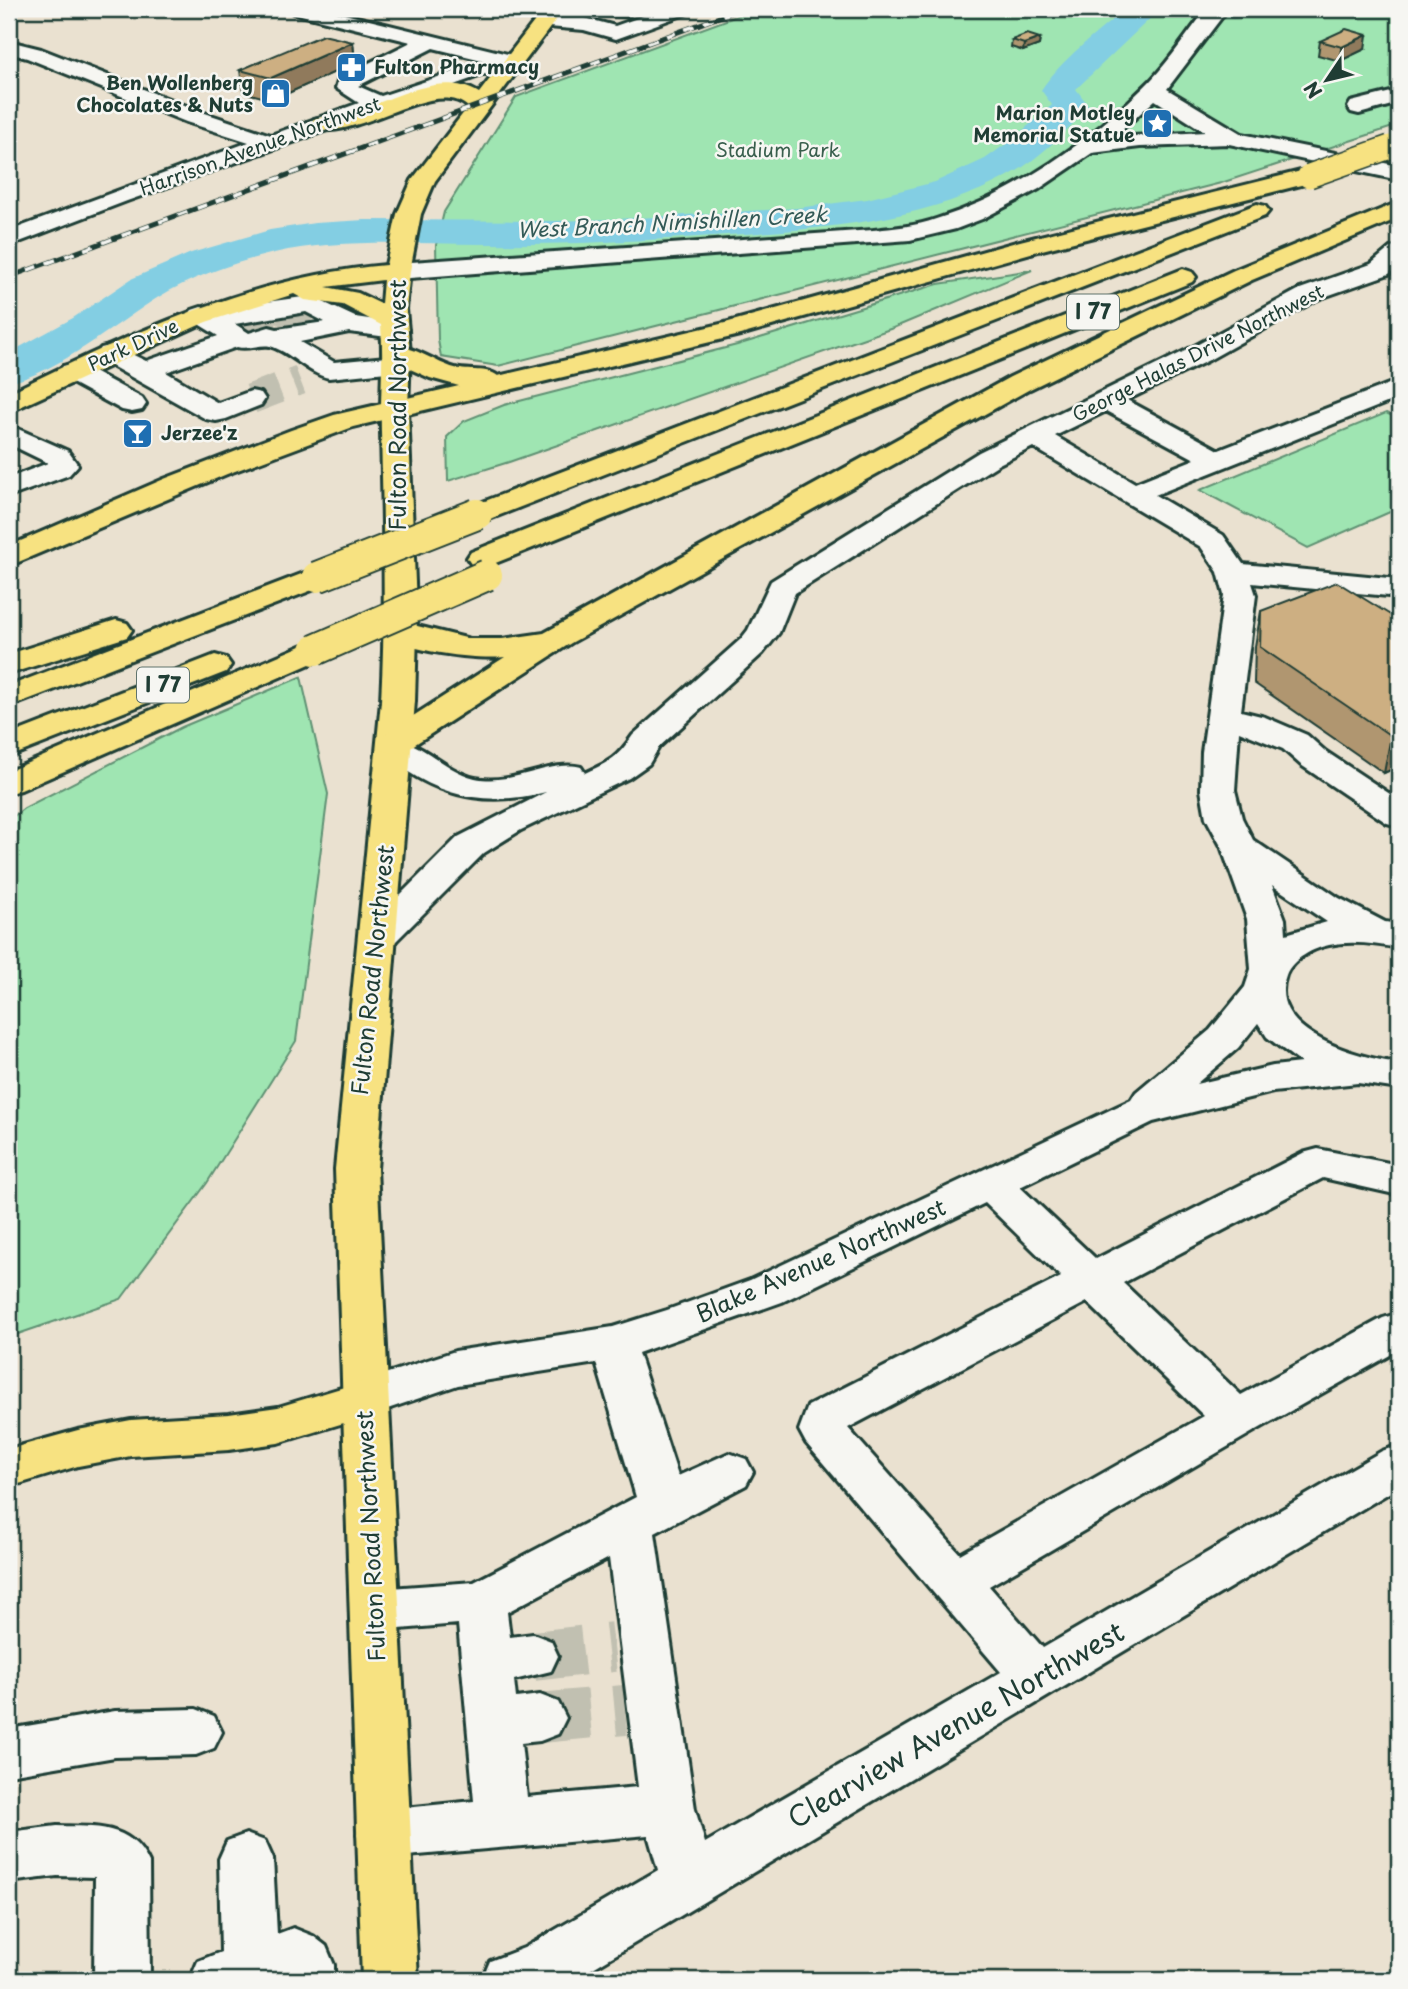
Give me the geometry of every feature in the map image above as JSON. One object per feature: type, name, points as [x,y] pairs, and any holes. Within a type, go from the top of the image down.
[{"type":"main road","name":"Fulton Road Northwest","points":[[390,1980],[356,1169],[362,1081],[378,938],[401,632],[394,409],[398,265],[409,214],[425,180],[549,15]]},
{"type":"main road","points":[[321,124],[348,121],[440,91],[458,91],[473,98],[480,107]]},
{"type":"main road","name":"I 77","points":[[9,697],[317,568],[752,408],[1396,150]]},
{"type":"main road","points":[[9,557],[289,439],[394,409],[732,329],[1029,246],[1322,178]]},
{"type":"main road","points":[[394,746],[560,636],[1020,383],[1230,281],[1399,191]]},
{"type":"main road","name":"I 77","points":[[9,747],[316,637],[484,567],[660,501],[791,434],[1399,191]]},
{"type":"main road","name":"Park Drive","points":[[9,404],[110,355],[207,318],[272,318],[343,275],[398,265]]},
{"type":"main road","name":"Park Drive","points":[[272,318],[290,292],[329,294],[358,302],[396,342],[436,373],[471,380],[533,375]]},
{"type":"main road","points":[[9,664],[232,591],[317,568]]},
{"type":"main road","points":[[401,632],[470,650],[507,650],[560,636]]},
{"type":"main road","points":[[9,783],[316,637]]},
{"type":"main road","points":[[9,1468],[78,1448],[131,1438],[229,1432],[278,1424],[364,1399]]},
{"type":"street","points":[[300,9],[513,61]]},
{"type":"street","points":[[549,15],[616,33],[681,9]]},
{"type":"street","points":[[398,265],[879,237],[945,224],[986,207],[1087,147],[1154,90],[1218,9]]},
{"type":"street","points":[[358,49],[391,31]]},
{"type":"street","points":[[381,103],[361,97],[347,88],[346,83],[430,41]]},
{"type":"street","points":[[9,47],[34,53],[194,117],[271,142]]},
{"type":"street","points":[[358,49],[407,53]]},
{"type":"street","points":[[358,49],[379,66]]},
{"type":"street","name":"Harrison Avenue Northwest","points":[[9,239],[475,69],[513,61]]},
{"type":"street","points":[[1154,90],[1191,116],[1235,139],[1399,191]]},
{"type":"street","points":[[1359,107],[1399,97]]},
{"type":"street","points":[[1087,147],[1140,140],[1235,139]]},
{"type":"street","name":"George Halas Drive Northwest","points":[[378,938],[465,850],[497,829],[526,799],[617,771],[637,757],[645,742],[752,646],[763,633],[782,588],[989,458],[1254,326],[1299,299],[1380,269],[1399,253]]},
{"type":"street","points":[[241,323],[246,341],[272,318],[310,304],[349,324],[396,342]]},
{"type":"street","points":[[207,318],[241,323]]},
{"type":"street","points":[[272,318],[308,331],[349,324]]},
{"type":"street","points":[[272,318],[329,370]]},
{"type":"street","points":[[144,371],[241,323]]},
{"type":"street","points":[[300,380],[396,342]]},
{"type":"street","points":[[110,355],[144,371],[216,413],[251,399]]},
{"type":"street","points":[[1190,445],[1399,363]]},
{"type":"street","points":[[73,372],[132,404]]},
{"type":"street","points":[[1145,489],[1399,388]]},
{"type":"street","points":[[1106,400],[1217,460]]},
{"type":"street","name":"George Halas Drive Northwest","points":[[1034,436],[1145,489],[1212,541],[1233,572],[1240,594],[1219,752],[1218,790],[1224,818],[1239,846],[1266,919],[1270,1012],[1288,1034],[1318,1055],[1356,1070]]},
{"type":"street","points":[[9,488],[64,465],[58,457],[16,443]]},
{"type":"street","points":[[1233,572],[1399,589]]},
{"type":"street","points":[[1224,717],[1253,724],[1295,742],[1313,758],[1394,808]]},
{"type":"street","name":"George Halas Drive Northwest","points":[[394,746],[450,782],[526,799]]},
{"type":"street","points":[[1219,752],[1282,752],[1313,758]]},
{"type":"street","name":"George Halas Drive Northwest","points":[[1239,846],[1326,906],[1387,934]]},
{"type":"street","name":"Blake Avenue Northwest","points":[[1140,1111],[1224,1039],[1267,979],[1284,950],[1309,937],[1340,931],[1387,934]]},
{"type":"street","points":[[1356,1070],[1399,1076]]},
{"type":"street","name":"Blake Avenue Northwest","points":[[364,1399],[455,1368],[613,1343],[683,1322],[766,1291],[1140,1111],[1273,1079],[1356,1070]]},
{"type":"street","points":[[1037,1677],[822,1430],[824,1419],[1318,1163],[1399,1180]]},
{"type":"street","points":[[991,1184],[1237,1419]]},
{"type":"street","points":[[954,1582],[1237,1419],[1399,1330]]},
{"type":"street","points":[[613,1343],[646,1515],[630,1645],[640,1709],[689,1882]]},
{"type":"street","name":"Clearview Avenue Northwest","points":[[510,1980],[542,1968],[1399,1464]]},
{"type":"street","points":[[376,1610],[481,1602],[729,1472]]},
{"type":"street","points":[[481,1602],[510,1659],[517,1721],[503,1823]]},
{"type":"street","points":[[9,1752],[115,1734],[196,1732]]},
{"type":"street","points":[[384,1834],[668,1809]]},
{"type":"street","points":[[9,1857],[57,1851],[104,1852],[122,1863],[122,1980]]},
{"type":"street","points":[[246,1859],[234,1975],[293,1955],[306,1965],[306,1980]]},
{"type":"green space","name":"Stadium Park","points":[[756,9],[1399,9],[1399,125],[1221,183],[498,366],[441,357],[438,340],[436,245],[444,212],[516,97]]},
{"type":"green space","points":[[1032,270],[893,328],[448,481],[447,437],[464,421],[504,405],[737,345],[938,284]]},
{"type":"green space","points":[[1386,413],[1399,419],[1399,508],[1308,548],[1200,490]]},
{"type":"green space","points":[[301,677],[328,794],[296,1041],[207,1183],[121,1299],[9,1337],[9,820],[24,808],[182,727]]},
{"type":"building","points":[[1346,29],[1367,35],[1342,47],[1320,41]]},
{"type":"building","points":[[1027,34],[1040,38],[1024,44],[1012,40]]},
{"type":"building","points":[[323,35],[353,42],[271,78],[240,70]]},
{"type":"building","points":[[1337,582],[1392,616],[1399,613],[1399,733],[1391,736],[1260,647],[1261,611]]},
{"type":"waterway","name":"West Branch Nimishillen Creek","points":[[9,370],[88,327],[145,288],[205,261],[270,242],[315,235],[365,232],[556,233],[797,219],[867,210],[948,190],[998,167],[1026,147],[1072,106],[1058,90],[1071,73],[1144,9]]},
{"type":"waterway","points":[[1167,9],[1172,10]]},
{"type":"waterway","points":[[1228,17],[1241,16],[1253,9]]},
{"type":"tunnel","points":[[282,313],[296,322]]},
{"type":"tunnel","points":[[244,318],[250,322]]},
{"type":"tunnel","points":[[248,321],[269,335]]},
{"type":"tunnel","points":[[293,321],[306,329]]},
{"type":"tunnel","points":[[251,399],[300,380]]},
{"type":"tunnel","points":[[533,1656],[614,1647]]},
{"type":"tunnel","points":[[540,1718],[625,1710]]},
{"type":"railway","points":[[9,277],[741,9]]},
{"type":"place","name":"Fulton Pharmacy","points":[[351,67]]},
{"type":"place","name":"Ben Wollenberg Chocolates & Nuts","points":[[276,94]]},
{"type":"place","name":"Marion Motley Memorial Statue","points":[[1158,124]]},
{"type":"place","name":"Jerzee'z","points":[[138,433]]}]
